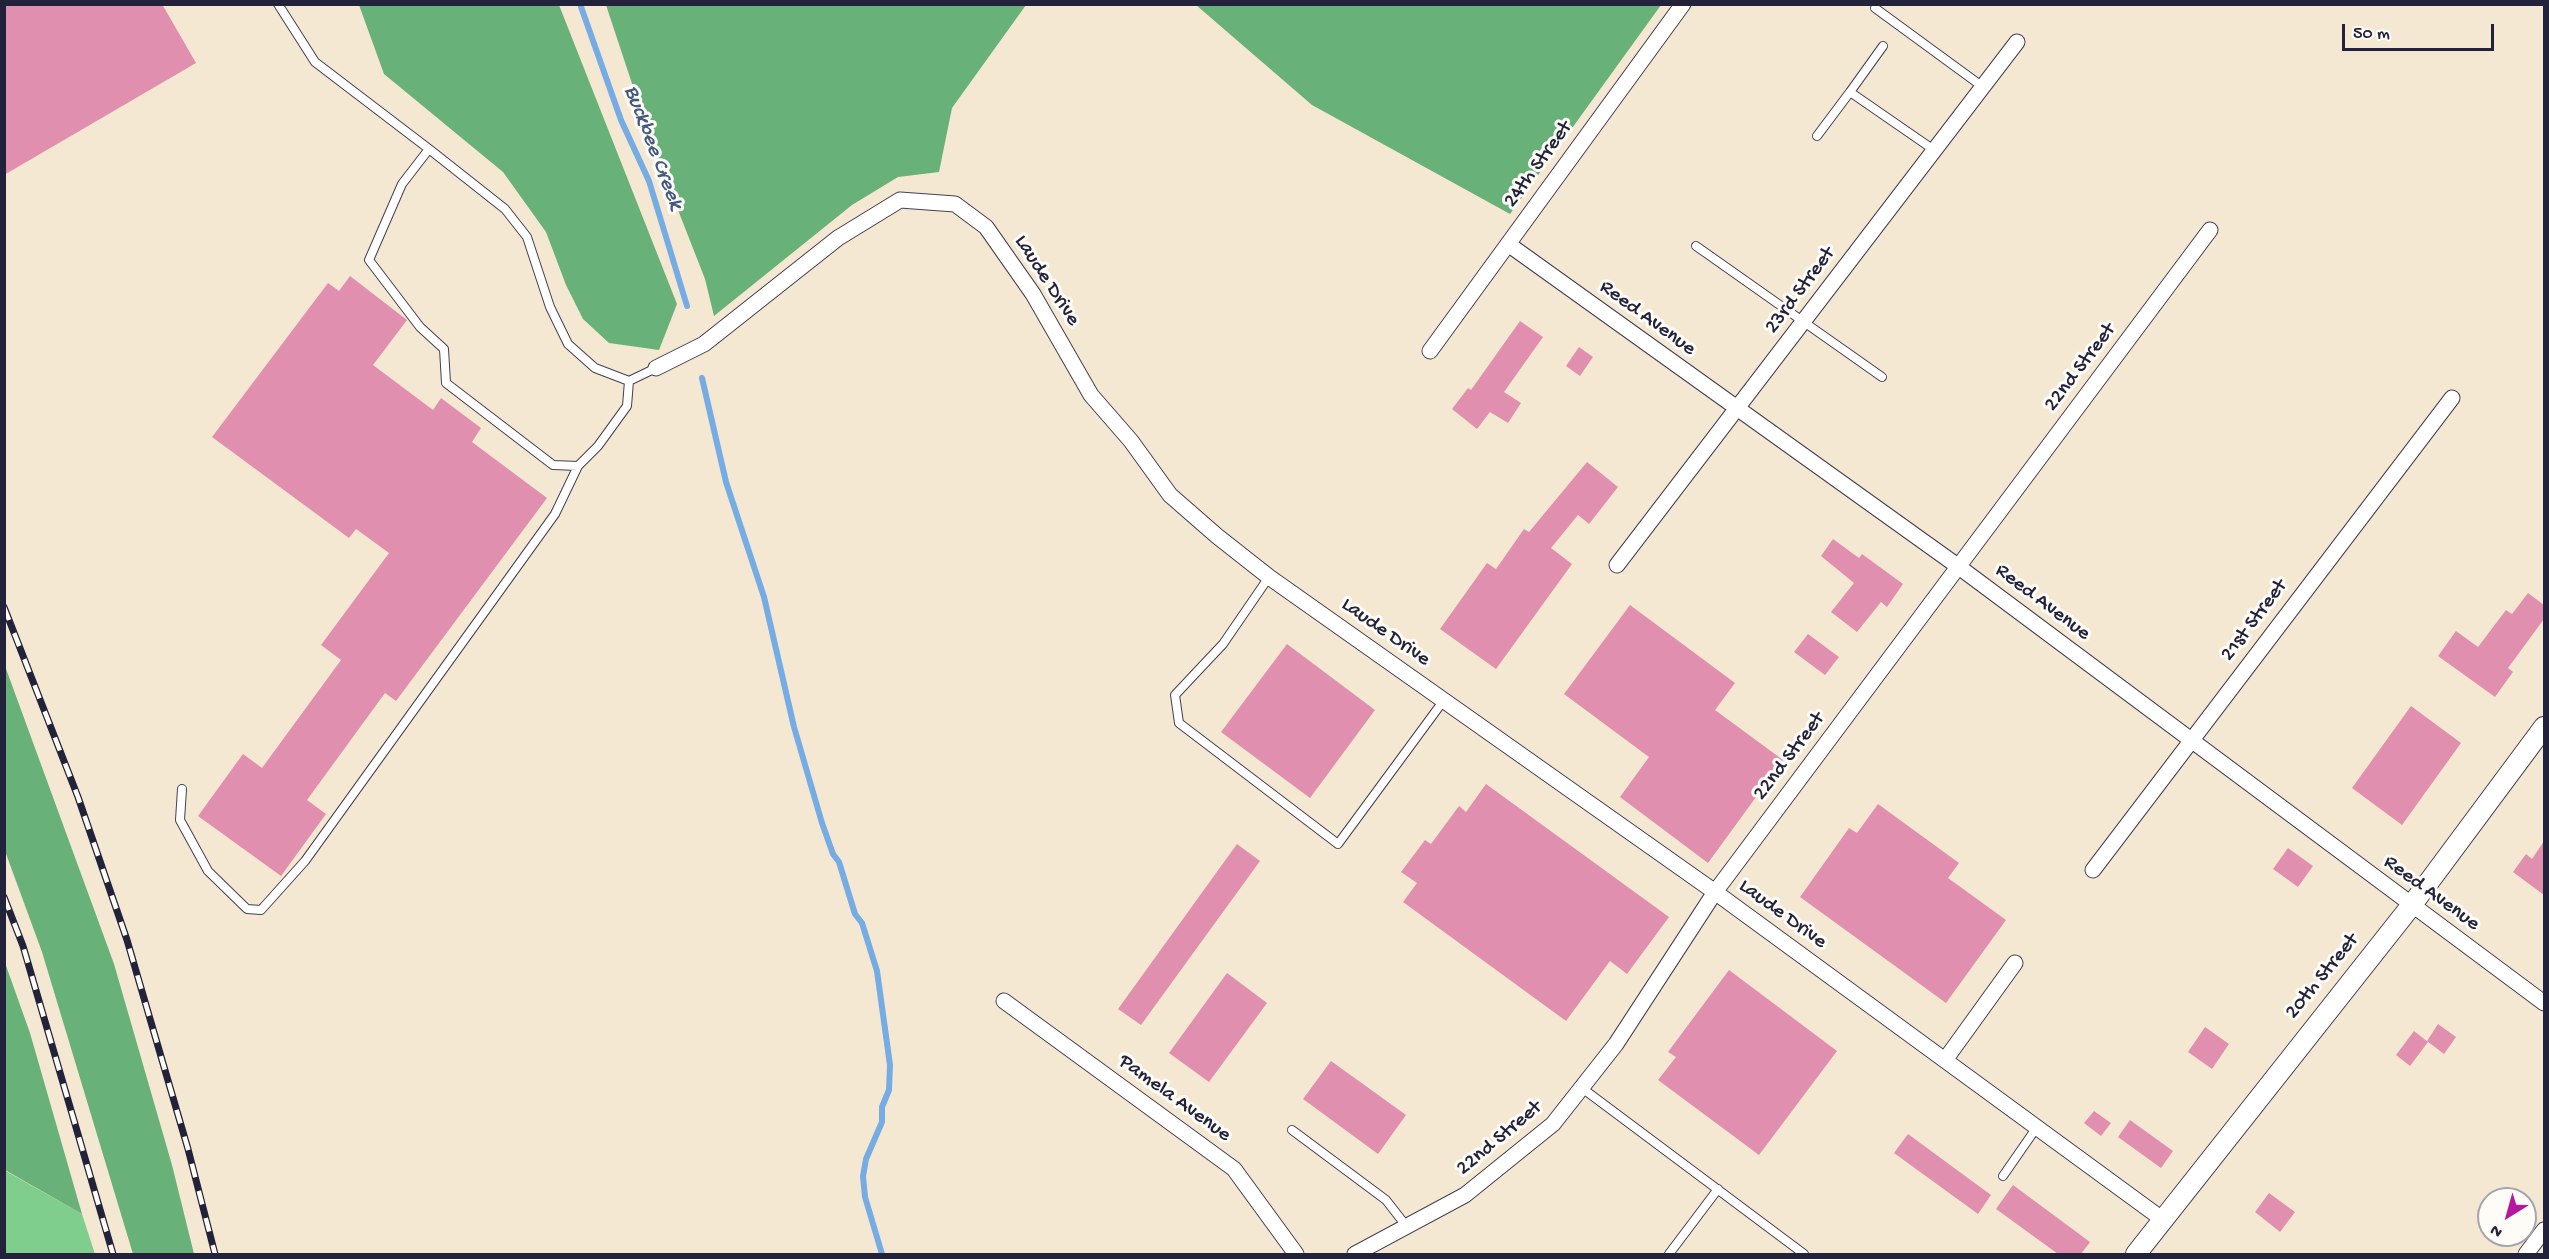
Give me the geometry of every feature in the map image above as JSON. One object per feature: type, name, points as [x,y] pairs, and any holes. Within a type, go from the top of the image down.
[{"type":"street","name":"24th Street","points":[[1430,351],[1683,4]]},
{"type":"street","name":"23rd Street","points":[[1617,565],[2017,42]]},
{"type":"street","name":"Laude Drive","points":[[656,368],[704,344],[838,238],[900,200],[955,204],[986,227],[1033,294],[1091,395],[1131,441],[1170,495],[1269,577],[1715,892],[2162,1219]]},
{"type":"street","name":"22nd Street","points":[[1355,1254],[1465,1195],[1554,1124],[1617,1044],[1715,892],[2210,230]]},
{"type":"street","name":"Reed Avenue","points":[[1508,244],[1959,567],[2544,1003]]},
{"type":"street","name":"21st Street","points":[[2093,870],[2452,398]]},
{"type":"street","name":"20th Street","points":[[2136,1254],[2411,906],[2544,727]]},
{"type":"street","points":[[1945,1060],[2015,963]]},
{"type":"street","name":"Pamela Avenue","points":[[1004,1001],[1234,1169],[1296,1254]]},
{"type":"street","points":[[2526,1254],[2543,1235]]},
{"type":"lane","points":[[278,4],[315,62],[505,209],[527,237],[550,307],[568,344],[595,368],[629,381],[656,368]]},
{"type":"lane","points":[[1875,8],[1983,87]]},
{"type":"lane","points":[[1817,136],[1883,46]]},
{"type":"lane","points":[[1850,92],[1934,150]]},
{"type":"lane","points":[[429,149],[402,184],[369,260],[420,327],[444,349],[446,383],[553,465],[578,466]]},
{"type":"lane","points":[[1696,246],[1882,377]]},
{"type":"lane","points":[[182,789],[180,820],[208,871],[247,909],[261,910],[305,861],[555,514],[578,466],[598,446],[627,406],[629,381]]},
{"type":"lane","points":[[1269,577],[1222,644],[1175,695],[1179,723],[1338,844],[1444,700]]},
{"type":"lane","points":[[1582,1088],[1804,1254]]},
{"type":"lane","points":[[2003,1176],[2037,1127]]},
{"type":"lane","points":[[1292,1130],[1386,1200],[1407,1227]]},
{"type":"lane","points":[[1669,1254],[1718,1190]]},
{"type":"green space","points":[[606,4],[1026,5],[952,108],[939,172],[898,177],[852,205],[714,316],[705,279],[651,141]]},
{"type":"green space","points":[[359,5],[559,5],[677,304],[659,350],[609,343],[583,319],[566,285],[546,232],[503,172],[384,74]]},
{"type":"green space","points":[[1196,5],[1661,5],[1510,214],[1312,105]]},
{"type":"green space","points":[[5,666],[114,964],[172,1165],[194,1254],[133,1254],[42,952],[5,851]]},
{"type":"green space","points":[[4,960],[30,1033],[82,1214],[5,1170]]},
{"type":"green space","points":[[4,1170],[82,1214],[95,1254],[5,1254]]},
{"type":"building","points":[[4,4],[162,4],[196,63],[4,175]]},
{"type":"building","points":[[350,276],[407,320],[373,365],[433,410],[441,398],[481,428],[472,442],[547,498],[396,701],[385,693],[307,800],[326,814],[281,876],[198,816],[243,754],[262,768],[341,660],[321,645],[389,553],[356,529],[349,538],[212,437],[328,283],[339,291]]},
{"type":"building","points":[[1520,321],[1543,337],[1504,392],[1521,403],[1508,423],[1490,412],[1477,429],[1452,409],[1468,388],[1471,390]]},
{"type":"building","points":[[1579,347],[1593,357],[1580,376],[1566,366]]},
{"type":"building","points":[[1587,462],[1618,487],[1589,524],[1578,515],[1551,548],[1572,564],[1496,669],[1440,629],[1487,563],[1496,569],[1524,529],[1529,532]]},
{"type":"building","points":[[1833,539],[1859,558],[1862,554],[1903,584],[1887,607],[1881,602],[1857,632],[1831,612],[1854,583],[1821,556]]},
{"type":"building","points":[[2528,593],[2544,605],[2544,619],[2508,668],[2513,672],[2495,697],[2438,656],[2456,631],[2478,647],[2506,610],[2512,614]]},
{"type":"building","points":[[1630,605],[1735,683],[1715,710],[1783,760],[1708,863],[1620,797],[1649,757],[1564,694]]},
{"type":"building","points":[[1808,634],[1839,657],[1825,675],[1794,652]]},
{"type":"building","points":[[1287,644],[1375,710],[1310,798],[1221,732]]},
{"type":"building","points":[[2411,706],[2461,743],[2402,825],[2352,788]]},
{"type":"building","points":[[1486,784],[1669,917],[1627,974],[1610,961],[1566,1021],[1403,902],[1417,883],[1401,872],[1425,840],[1431,844],[1459,806],[1466,812]]},
{"type":"building","points":[[1878,804],[1959,863],[1948,878],[2006,920],[1946,1003],[1800,897],[1849,828],[1857,833]]},
{"type":"building","points":[[2544,841],[2544,895],[2513,872],[2526,854],[2532,859]]},
{"type":"building","points":[[1237,844],[1260,861],[1141,1025],[1118,1009]]},
{"type":"building","points":[[2288,848],[2313,866],[2298,887],[2273,869]]},
{"type":"building","points":[[1729,970],[1837,1051],[1759,1155],[1658,1080],[1676,1057],[1668,1052]]},
{"type":"building","points":[[1227,973],[1267,1003],[1209,1082],[1169,1053]]},
{"type":"building","points":[[2438,1024],[2456,1037],[2444,1054],[2427,1041]]},
{"type":"building","points":[[2205,1027],[2229,1044],[2212,1069],[2188,1052]]},
{"type":"building","points":[[2414,1031],[2428,1042],[2410,1066],[2396,1055]]},
{"type":"building","points":[[1331,1061],[1406,1115],[1378,1154],[1303,1099]]},
{"type":"building","points":[[2094,1111],[2111,1123],[2101,1136],[2084,1123]]},
{"type":"building","points":[[2130,1120],[2173,1151],[2161,1168],[2118,1137]]},
{"type":"building","points":[[1908,1134],[1991,1195],[1978,1214],[1894,1153]]},
{"type":"building","points":[[2013,1185],[2090,1242],[2081,1254],[2058,1254],[1996,1209]]},
{"type":"building","points":[[2269,1193],[2295,1212],[2280,1232],[2255,1212]]},
{"type":"waterway","name":"Buckbee Creek","points":[[580,4],[621,120],[649,181],[687,306]]},
{"type":"waterway","points":[[702,378],[726,482],[764,597],[794,727],[822,823],[833,854],[839,862],[855,914],[862,923],[877,971],[890,1065],[889,1090],[882,1107],[882,1122],[866,1159],[863,1176],[865,1197],[882,1254]]},
{"type":"railway","points":[[4,607],[78,797],[127,940],[188,1149],[215,1254]]},
{"type":"railway","points":[[4,897],[23,946],[113,1254]]}]
